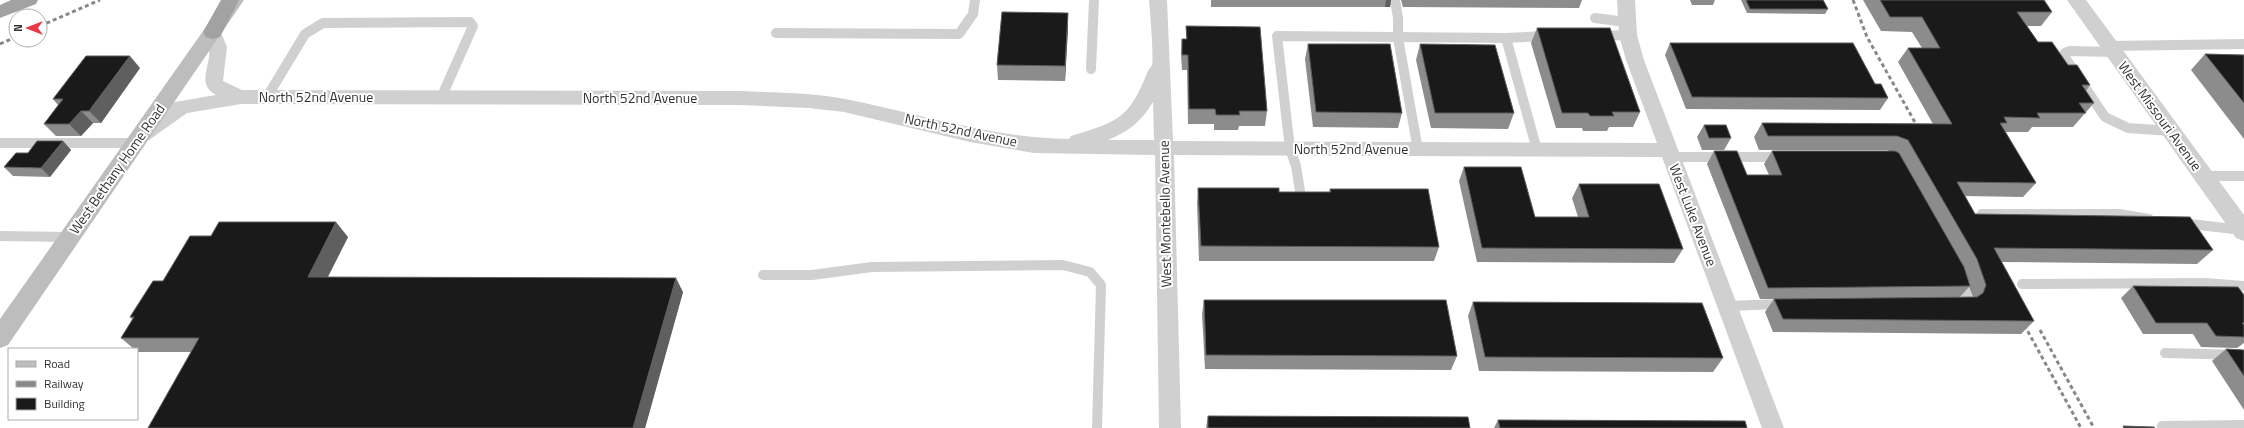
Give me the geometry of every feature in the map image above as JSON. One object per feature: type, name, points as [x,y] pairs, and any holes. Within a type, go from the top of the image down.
[{"type":"highway","points":[[0,12],[29,0]]},
{"type":"highway","points":[[213,32],[230,0]]},
{"type":"main road","name":"West Bethany Home Road","points":[[0,338],[235,0]]},
{"type":"street","name":"West Montebello Avenue","points":[[1158,0],[1164,147],[1170,428]]},
{"type":"street","name":"West Luke Avenue","points":[[1626,0],[1627,29],[1670,154],[1773,428]]},
{"type":"street","name":"West Missouri Avenue","points":[[2076,0],[2243,231]]},
{"type":"street","name":"North 52nd Avenue","points":[[213,32],[218,46],[212,75],[215,85],[222,92],[241,97]]},
{"type":"street","name":"North 52nd Avenue","points":[[1034,146],[1084,140],[1111,131],[1132,119],[1148,94],[1160,62]]},
{"type":"street","name":"North 52nd Avenue","points":[[138,139],[182,107],[194,103],[241,97],[739,98],[809,101],[875,111],[970,135],[1034,146],[1537,150],[1670,154]]},
{"type":"lane","points":[[776,33],[959,34],[974,14],[975,0]]},
{"type":"lane","points":[[1091,70],[1094,0]]},
{"type":"lane","points":[[1395,0],[1398,18],[1398,38],[1418,150]]},
{"type":"lane","points":[[1595,18],[1627,29]]},
{"type":"lane","points":[[267,97],[306,34],[323,23],[470,22],[473,26],[441,98]]},
{"type":"lane","points":[[1589,36],[1627,29]]},
{"type":"lane","points":[[1300,191],[1296,166],[1290,149],[1277,36],[1506,38],[1518,36],[1557,36]]},
{"type":"lane","points":[[1506,38],[1537,150]]},
{"type":"lane","points":[[2171,130],[2125,128],[2114,124],[2105,117],[2066,59],[2065,52],[2244,44]]},
{"type":"lane","points":[[0,142],[138,139]]},
{"type":"lane","points":[[1670,154],[1793,156]]},
{"type":"lane","points":[[2203,176],[2244,176]]},
{"type":"lane","points":[[1982,214],[2119,214],[2243,231]]},
{"type":"lane","points":[[0,236],[70,237]]},
{"type":"lane","points":[[763,275],[812,275],[872,267],[1063,265],[1090,272],[1101,285],[1097,428]]},
{"type":"lane","points":[[1950,305],[1964,304],[1967,296],[1955,270]]},
{"type":"lane","points":[[2022,284],[2205,283],[2244,286]]},
{"type":"lane","points":[[1727,306],[1794,304]]},
{"type":"lane","points":[[2165,353],[2244,355]]},
{"type":"lane","points":[[2163,428],[2162,426],[2244,426]]},
{"type":"building","points":[[1746,0],[1823,0],[1828,9],[1750,9]]},
{"type":"building","points":[[1880,0],[2044,0],[2052,12],[2017,12],[2038,42],[2052,42],[2068,65],[2077,65],[2090,85],[2082,85],[2094,103],[2079,103],[2086,113],[2037,113],[2040,118],[2004,117],[2007,123],[2000,123],[2036,183],[1957,182],[1975,214],[2190,217],[2213,250],[1994,248],[2034,321],[1783,319],[1774,299],[1977,297],[1983,293],[1986,285],[1977,259],[1908,140],[1897,136],[1768,136],[1762,123],[1952,124],[1908,48],[1940,48],[1922,17],[1890,17]]},
{"type":"building","points":[[1002,12],[1068,13],[1065,66],[997,65]]},
{"type":"building","points":[[1186,26],[1260,27],[1267,111],[1239,111],[1240,115],[1216,115],[1215,109],[1189,109],[1188,55],[1182,55],[1182,39],[1187,39]]},
{"type":"building","points":[[1537,28],[1610,28],[1640,112],[1612,112],[1614,116],[1590,116],[1588,113],[1562,113]]},
{"type":"building","points":[[1670,43],[1853,43],[1875,84],[1881,84],[1888,98],[1692,97]]},
{"type":"building","points":[[1308,44],[1390,44],[1402,113],[1316,112]]},
{"type":"building","points":[[1420,44],[1495,45],[1514,113],[1435,113]]},
{"type":"building","points":[[2205,54],[2244,55],[2244,103]]},
{"type":"building","points":[[86,56],[130,56],[89,111],[81,111],[69,124],[44,124],[63,99],[53,99]]},
{"type":"building","points":[[1704,125],[1726,125],[1731,138],[1709,138]]},
{"type":"building","points":[[37,141],[63,141],[41,168],[4,167],[16,153],[28,153]]},
{"type":"building","points":[[1714,151],[1737,151],[1747,175],[1782,175],[1772,151],[1895,151],[1899,153],[1964,267],[1970,286],[1768,288]]},
{"type":"building","points":[[1464,167],[1521,167],[1535,217],[1589,217],[1579,184],[1659,184],[1683,249],[1482,248]]},
{"type":"building","points":[[1198,188],[1279,188],[1279,192],[1331,192],[1330,189],[1428,189],[1439,247],[1201,246]]},
{"type":"building","points":[[219,222],[336,222],[308,277],[676,278],[633,428],[148,428],[199,338],[121,338],[134,317],[130,317],[153,281],[163,281],[190,236],[211,236]]},
{"type":"building","points":[[2133,286],[2238,287],[2244,295],[2244,323],[2242,323],[2244,325],[2244,337],[2216,336],[2207,323],[2156,323]]},
{"type":"building","points":[[1204,300],[1446,300],[1457,356],[1206,355]]},
{"type":"building","points":[[1473,302],[1702,303],[1723,358],[1485,357]]},
{"type":"building","points":[[2226,349],[2244,350],[2244,376]]},
{"type":"building","points":[[1208,416],[1468,417],[1470,428],[1208,428]]},
{"type":"building","points":[[1498,420],[1745,421],[1747,428],[1500,428]]},
{"type":"building","points":[[2123,426],[2154,427],[2155,428],[2124,428]]},
{"type":"railway","points":[[48,23],[100,0]]},
{"type":"railway","points":[[1853,0],[1867,37],[1921,133]]},
{"type":"railway","points":[[0,44],[8,40]]},
{"type":"railway","points":[[2021,319],[2081,428]]},
{"type":"railway","points":[[2040,330],[2094,428]]}]
